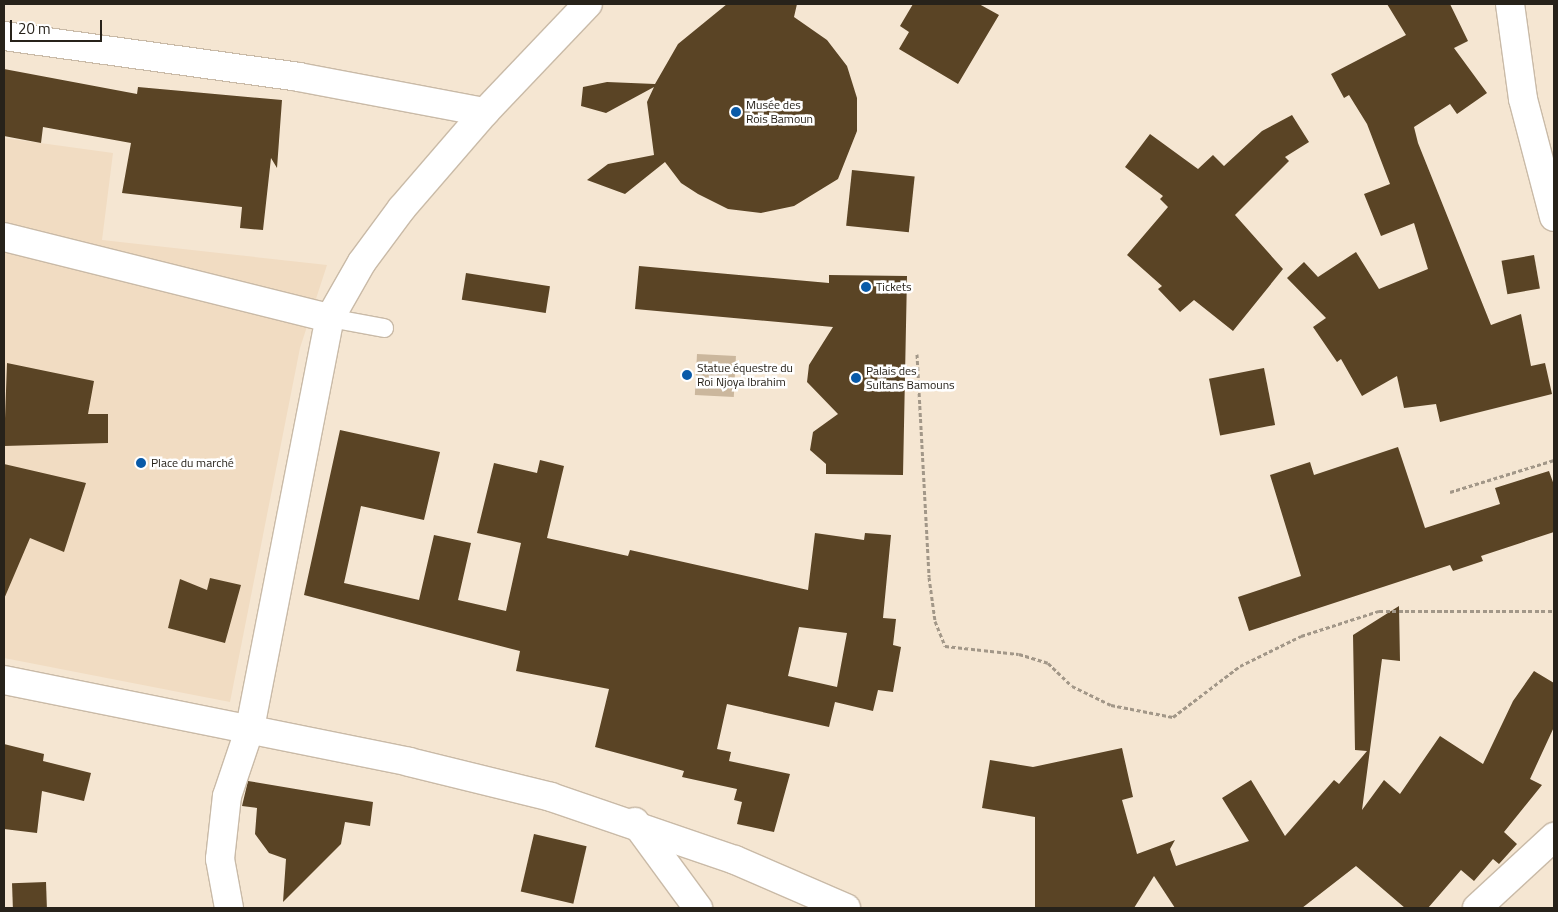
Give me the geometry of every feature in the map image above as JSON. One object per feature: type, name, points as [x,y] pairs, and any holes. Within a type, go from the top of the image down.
[{"type":"main road","points":[[229,908],[220,858],[227,796],[250,728],[330,318],[362,262],[402,208],[485,112],[588,4]]},
{"type":"main road","points":[[1510,4],[1523,99],[1554,217]]},
{"type":"main road","points":[[4,36],[298,77],[485,112]]},
{"type":"main road","points":[[4,237],[330,318]]},
{"type":"main road","points":[[4,680],[250,728],[409,762],[635,822],[846,908]]},
{"type":"main road","points":[[635,822],[698,908]]},
{"type":"main road","points":[[1477,908],[1554,837]]},
{"type":"lane","points":[[330,318],[384,328]]},
{"type":"path","points":[[917,354],[929,578],[935,620],[945,646],[1019,654],[1048,663],[1072,686],[1111,705],[1173,717],[1240,666],[1302,636],[1379,611],[1554,611]]},
{"type":"path","points":[[1450,492],[1554,460]]},
{"type":"shaded area","name":"Place du marché","points":[[4,138],[113,153],[102,240],[327,265],[300,348],[230,702],[4,658]]},
{"type":"shaded area","points":[[697,354],[736,356],[734,397],[695,395]]},
{"type":"building","name":"Musée des Rois Bamoun","points":[[727,4],[797,4],[794,17],[827,40],[847,66],[857,98],[857,131],[838,179],[794,206],[761,213],[728,209],[698,194],[681,183],[665,162],[625,194],[587,180],[608,164],[654,155],[647,102],[654,87],[606,113],[581,106],[583,87],[607,82],[655,84],[678,44]]},
{"type":"building","points":[[913,4],[979,4],[999,15],[958,84],[899,49],[909,32],[900,26]]},
{"type":"building","points":[[1387,4],[1450,4],[1468,41],[1454,48],[1487,93],[1457,114],[1450,104],[1414,127],[1418,143],[1491,325],[1521,314],[1531,366],[1545,363],[1552,394],[1440,422],[1436,404],[1404,408],[1397,376],[1362,396],[1341,359],[1337,362],[1313,327],[1326,318],[1287,278],[1304,262],[1318,277],[1356,252],[1379,289],[1428,269],[1414,223],[1381,236],[1364,194],[1390,184],[1367,124],[1349,95],[1344,98],[1331,74],[1406,35]]},
{"type":"building","points":[[4,69],[137,94],[138,87],[282,100],[277,168],[271,158],[263,230],[240,228],[242,207],[122,193],[131,143],[43,127],[41,143],[4,136]]},
{"type":"building","points":[[1292,115],[1309,142],[1285,157],[1289,161],[1235,215],[1283,269],[1233,331],[1194,300],[1180,312],[1158,289],[1162,286],[1127,255],[1168,207],[1160,199],[1163,196],[1125,167],[1150,134],[1198,169],[1213,155],[1224,166],[1262,131]]},
{"type":"building","points":[[852,170],[915,177],[909,232],[846,226]]},
{"type":"building","points":[[1534,255],[1540,288],[1507,294],[1502,261]]},
{"type":"building","name":"Palais des Sultans Bamouns","points":[[639,266],[829,283],[829,275],[907,276],[903,475],[826,474],[826,464],[810,450],[813,432],[838,414],[807,382],[809,365],[833,327],[635,309]]},
{"type":"building","points":[[466,273],[550,286],[546,313],[462,300]]},
{"type":"building","points":[[7,363],[94,381],[88,414],[108,414],[108,443],[4,446]]},
{"type":"building","points":[[1264,368],[1275,425],[1220,436],[1209,379]]},
{"type":"building","points":[[340,430],[440,452],[424,520],[361,506],[344,583],[419,600],[434,535],[471,543],[458,600],[506,611],[521,543],[477,533],[494,463],[537,473],[540,460],[564,466],[547,538],[628,556],[630,550],[808,590],[815,533],[864,540],[865,533],[891,535],[883,618],[896,619],[893,645],[901,647],[893,692],[878,690],[873,711],[835,702],[829,727],[727,704],[717,749],[731,752],[729,761],[790,774],[774,832],[737,824],[742,802],[734,800],[737,789],[682,777],[684,771],[595,747],[609,689],[516,671],[520,651],[304,595]],"holes":[[[799,627],[847,633],[837,687],[788,676]]]},
{"type":"building","points":[[1398,447],[1425,528],[1500,504],[1495,488],[1549,471],[1554,485],[1554,532],[1481,556],[1483,561],[1453,571],[1450,565],[1249,631],[1238,597],[1301,576],[1270,475],[1310,462],[1314,475]]},
{"type":"building","points":[[4,464],[86,483],[64,552],[30,538],[4,599]]},
{"type":"building","points":[[210,578],[241,585],[225,643],[168,628],[180,579],[207,590]]},
{"type":"building","points":[[1399,606],[1400,661],[1382,659],[1362,810],[1384,780],[1400,794],[1440,736],[1483,764],[1513,701],[1534,671],[1554,683],[1554,727],[1530,779],[1542,785],[1504,832],[1517,844],[1499,864],[1493,859],[1474,881],[1461,870],[1428,908],[1405,908],[1356,866],[1302,908],[1175,908],[1154,876],[1134,908],[1035,908],[1035,817],[982,808],[990,760],[1033,767],[1122,748],[1133,797],[1122,800],[1137,854],[1175,840],[1170,849],[1176,866],[1249,841],[1222,798],[1251,780],[1285,836],[1334,780],[1339,784],[1367,751],[1355,750],[1353,635]]},
{"type":"building","points":[[4,744],[44,754],[43,761],[91,773],[84,801],[42,791],[37,833],[4,829]]},
{"type":"building","points":[[248,781],[373,802],[370,826],[345,822],[341,844],[283,902],[286,859],[269,853],[255,834],[257,808],[242,806]]},
{"type":"building","points":[[534,834],[587,846],[573,904],[521,891]]},
{"type":"building","points":[[46,882],[47,908],[13,908],[12,883]]},
{"type":"place","name":"Musée des Rois Bamoun","points":[[736,112]]},
{"type":"place","name":"Tickets","points":[[866,287]]},
{"type":"place","name":"Statue équestre du Roi Njoya Ibrahim","points":[[687,375]]},
{"type":"place","name":"Palais des Sultans Bamouns","points":[[856,378]]},
{"type":"place","name":"Place du marché","points":[[141,463]]}]
